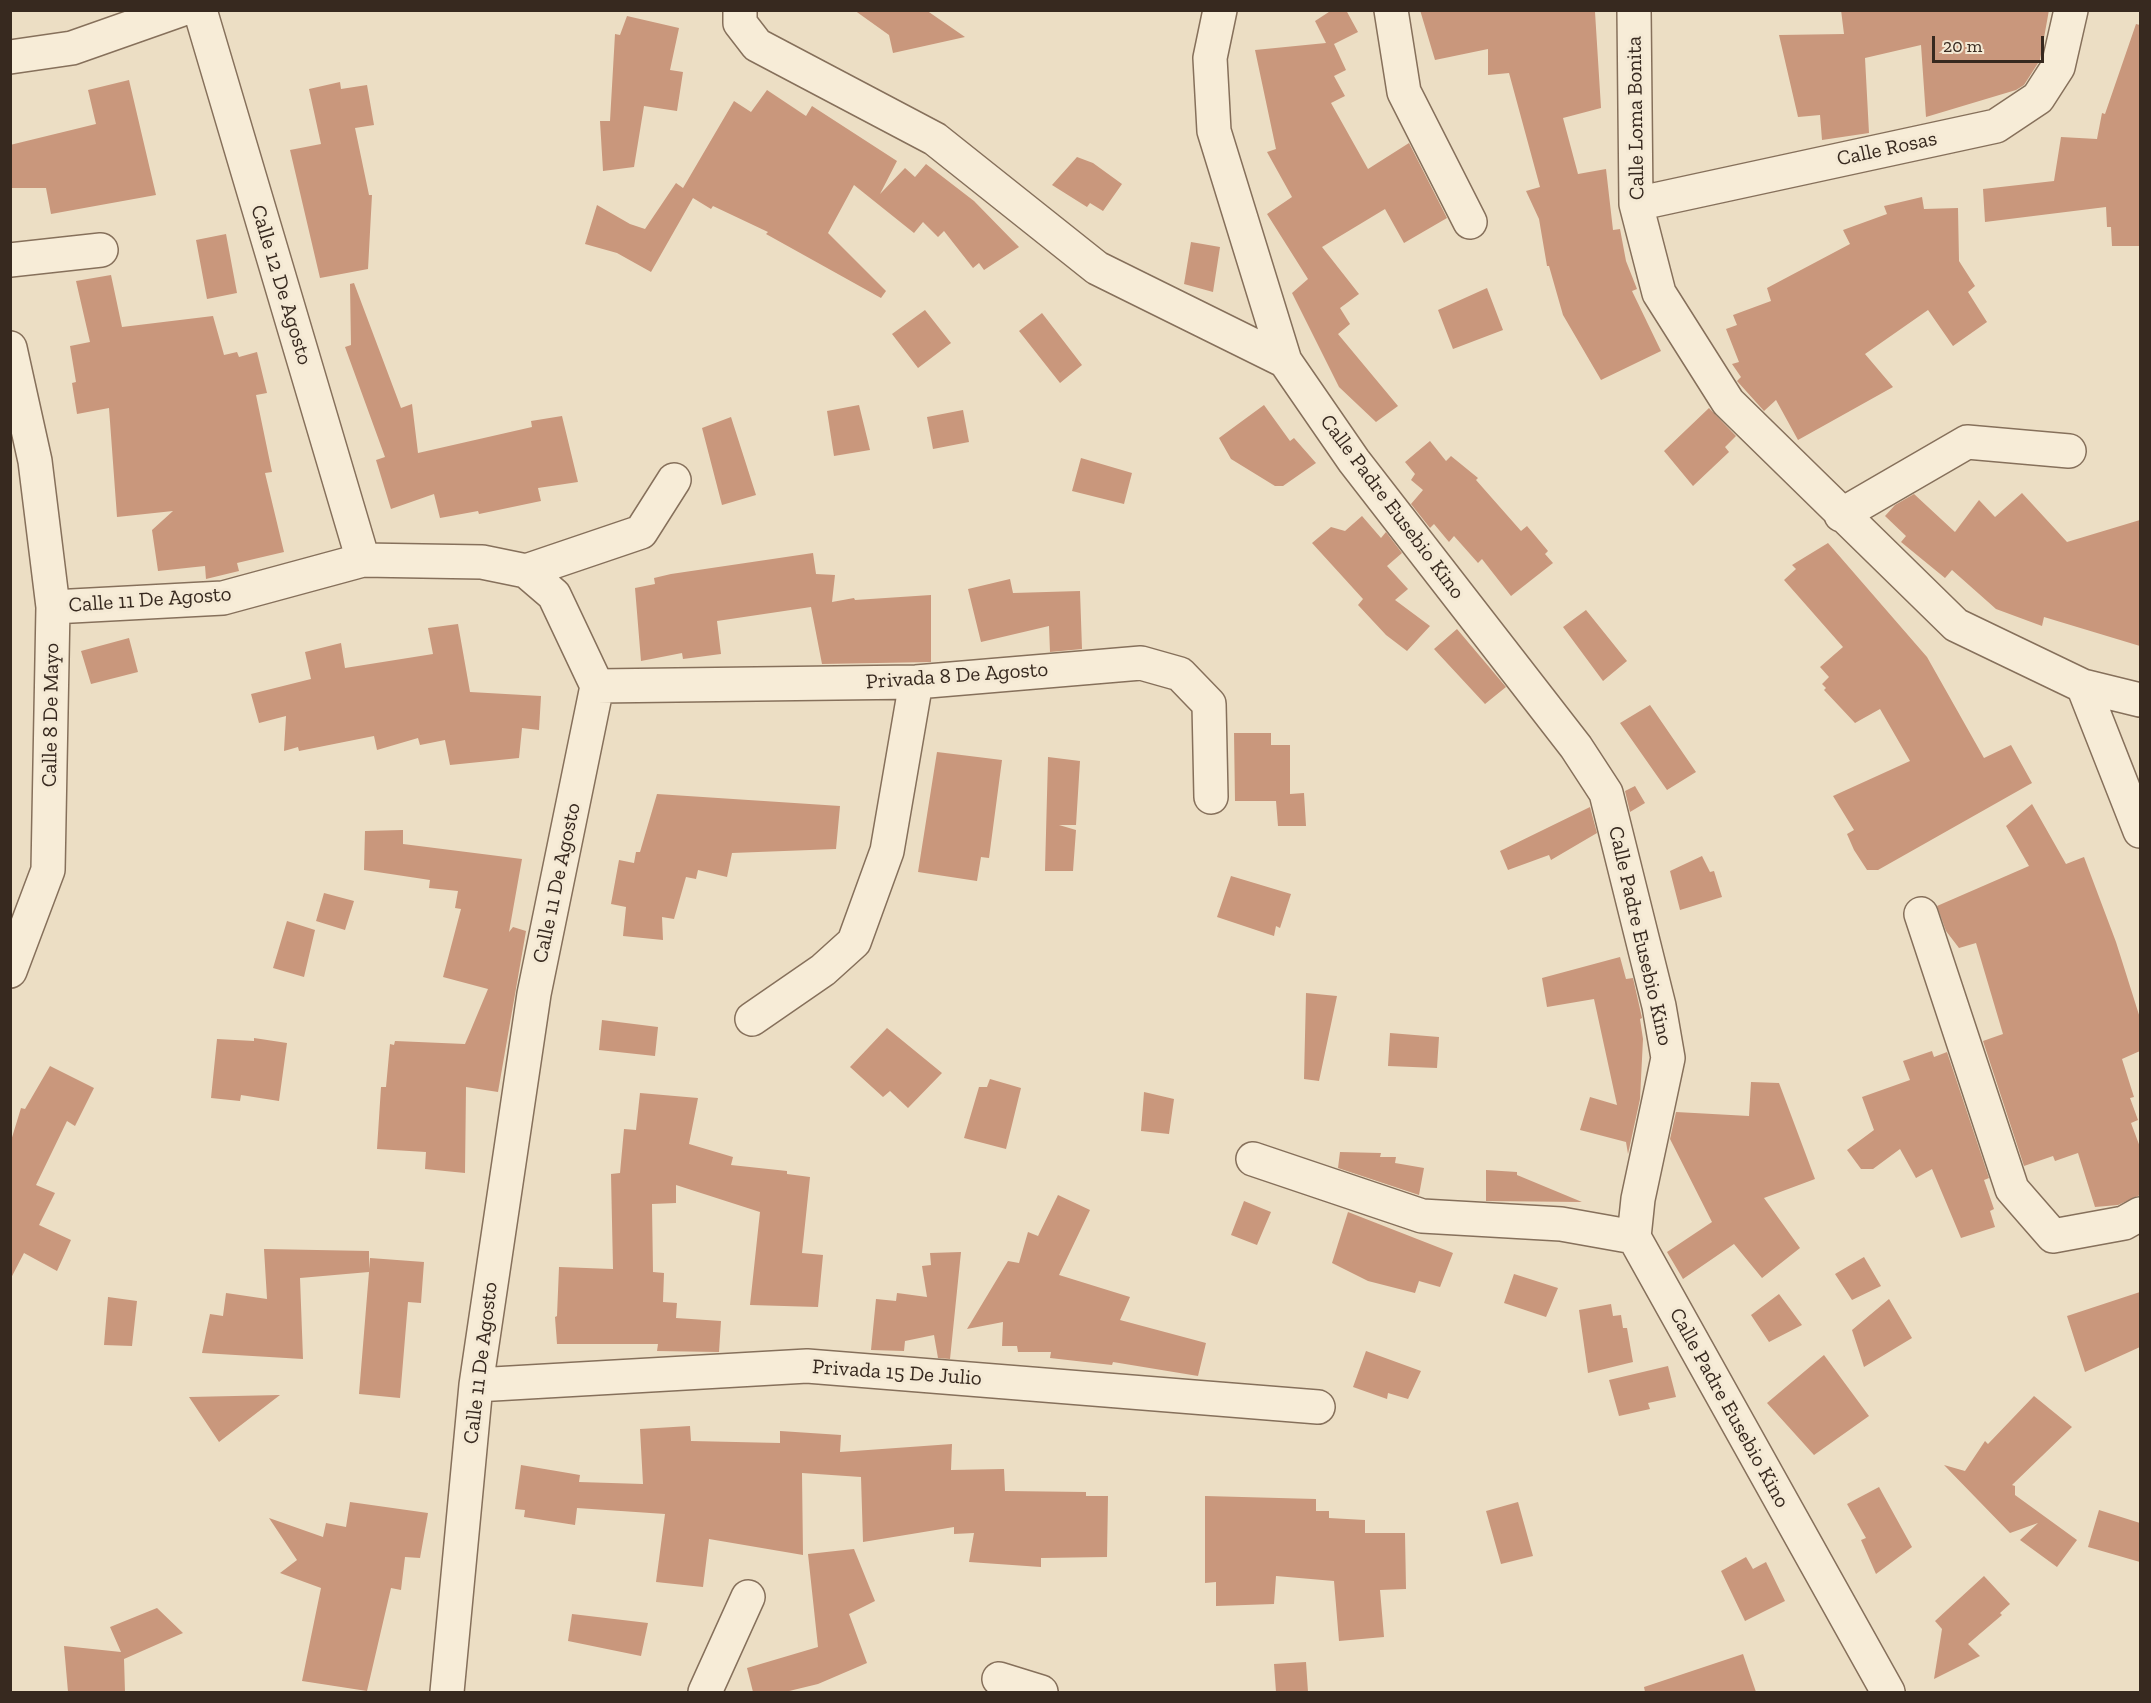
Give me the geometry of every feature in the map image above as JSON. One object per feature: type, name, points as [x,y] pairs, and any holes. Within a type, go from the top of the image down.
[{"type":"street","points":[[10,57],[72,48],[180,10]]},
{"type":"street","name":"Calle 12 De Agosto","points":[[200,10],[363,560]]},
{"type":"street","name":"Calle Padre Eusebio Kino","points":[[1220,10],[1210,58],[1214,131],[1284,361],[1354,461],[1576,747],[1606,793],[1659,1006],[1668,1058],[1638,1199],[1634,1237],[1888,1692]]},
{"type":"street","points":[[1391,10],[1404,92],[1470,222]]},
{"type":"street","name":"Calle Loma Bonita","points":[[1634,10],[1636,204],[1659,293],[1728,402],[1956,625],[2083,686],[2140,700]]},
{"type":"street","name":"Calle Rosas","points":[[1636,204],[1996,126],[2038,98],[2058,67],[2071,10]]},
{"type":"street","name":"Calle Padre Eusebio Kino","points":[[740,16],[757,45],[935,139],[1097,268],[1284,361]]},
{"type":"street","points":[[10,260],[101,250]]},
{"type":"street","name":"Calle 8 De Mayo","points":[[10,348],[35,461],[53,607],[48,870],[10,970]]},
{"type":"street","points":[[1841,515],[1967,442],[2069,451]]},
{"type":"street","points":[[526,571],[641,532],[674,480]]},
{"type":"street","name":"Calle 11 De Agosto","points":[[53,607],[223,598],[363,560],[482,562],[526,571],[554,595],[597,686],[534,994],[476,1385],[447,1692]]},
{"type":"street","name":"Privada 8 De Agosto","points":[[597,686],[916,682],[1141,663],[1180,674],[1209,704],[1211,798]]},
{"type":"street","points":[[752,1019],[823,970],[854,942],[887,851],[916,682]]},
{"type":"street","points":[[2083,686],[2140,831]]},
{"type":"street","points":[[1921,914],[2012,1189],[2053,1236],[2132,1218]]},
{"type":"street","points":[[1252,1159],[1422,1216],[1561,1224],[1634,1237]]},
{"type":"street","name":"Privada 15 De Julio","points":[[476,1385],[807,1366],[1318,1407]]},
{"type":"street","points":[[705,1692],[748,1598]]},
{"type":"street","points":[[999,1679],[1041,1692]]},
{"type":"building","points":[[854,10],[926,10],[965,37],[893,53],[889,35]]},
{"type":"building","points":[[1332,10],[1346,10],[1358,32],[1334,44],[1346,70],[1334,76],[1345,96],[1331,103],[1368,169],[1409,143],[1447,218],[1404,243],[1385,209],[1322,247],[1359,294],[1340,308],[1350,324],[1338,334],[1398,406],[1376,422],[1339,387],[1292,293],[1308,279],[1267,214],[1292,197],[1267,152],[1276,149],[1255,50],[1326,43],[1315,21]]},
{"type":"building","points":[[1420,10],[1595,12],[1601,108],[1563,118],[1578,174],[1606,169],[1613,230],[1620,229],[1626,261],[1637,289],[1632,291],[1661,351],[1601,380],[1563,315],[1549,266],[1547,266],[1539,219],[1526,191],[1540,187],[1509,73],[1488,75],[1488,49],[1435,60]]},
{"type":"building","points":[[1841,10],[2049,10],[2040,60],[2024,85],[2016,90],[1926,117],[1921,45],[1865,58],[1869,133],[1822,140],[1820,115],[1798,117],[1779,35],[1844,34]]},
{"type":"building","points":[[627,16],[679,28],[670,70],[683,72],[677,111],[644,106],[634,167],[603,171],[600,121],[610,121],[615,34],[620,35]]},
{"type":"building","points":[[2136,24],[2140,25],[2140,246],[2112,246],[2111,227],[2107,227],[2106,207],[1985,222],[1983,189],[2054,181],[2061,137],[2097,139],[2102,113],[2105,114]]},
{"type":"building","points":[[129,80],[156,195],[51,214],[46,188],[10,188],[10,145],[96,124],[88,90]]},
{"type":"building","points":[[340,82],[341,89],[367,85],[374,125],[355,128],[369,195],[372,195],[368,269],[320,278],[290,150],[321,144],[309,89]]},
{"type":"building","points":[[767,90],[806,116],[812,106],[897,161],[880,194],[905,168],[915,177],[926,164],[974,201],[1019,247],[984,270],[979,263],[973,268],[944,231],[938,237],[923,222],[914,233],[854,185],[828,233],[886,291],[881,298],[766,234],[768,232],[713,206],[711,209],[693,198],[651,272],[617,253],[585,244],[597,205],[630,224],[645,229],[676,183],[683,188],[734,101],[751,112]]},
{"type":"building","points":[[1077,157],[1093,163],[1122,184],[1103,211],[1090,203],[1087,207],[1052,185]]},
{"type":"building","points":[[1922,197],[1924,209],[1958,208],[1959,261],[1975,286],[1968,292],[1987,322],[1953,346],[1928,310],[1865,354],[1893,387],[1798,440],[1776,400],[1764,411],[1737,381],[1741,377],[1732,364],[1739,362],[1726,329],[1737,325],[1733,315],[1771,301],[1767,288],[1850,244],[1843,230],[1887,214],[1884,206]]},
{"type":"building","points":[[226,234],[237,293],[207,299],[196,240]]},
{"type":"building","points":[[1191,242],[1220,247],[1213,292],[1184,284]]},
{"type":"building","points":[[111,275],[122,327],[213,316],[224,355],[237,352],[239,357],[257,352],[267,393],[256,395],[272,472],[265,473],[284,552],[237,563],[239,571],[206,579],[205,566],[158,571],[152,530],[173,511],[117,517],[109,408],[77,414],[72,383],[76,382],[70,346],[90,342],[76,281]]},
{"type":"building","points":[[354,283],[401,408],[412,404],[418,453],[532,427],[531,421],[562,416],[578,482],[538,488],[541,501],[479,514],[478,511],[440,518],[434,494],[391,509],[376,460],[385,457],[345,347],[351,345],[350,284]]},
{"type":"building","points":[[1487,288],[1503,330],[1453,349],[1438,310]]},
{"type":"building","points":[[925,310],[951,343],[918,368],[892,334]]},
{"type":"building","points":[[1042,313],[1082,365],[1060,383],[1019,331]]},
{"type":"building","points":[[859,405],[870,450],[834,456],[827,411]]},
{"type":"building","points":[[1264,405],[1290,441],[1294,438],[1316,463],[1283,486],[1275,486],[1231,459],[1219,438]]},
{"type":"building","points":[[1709,408],[1736,436],[1725,447],[1729,452],[1693,486],[1664,451]]},
{"type":"building","points":[[963,410],[969,442],[933,449],[927,417]]},
{"type":"building","points":[[731,417],[756,495],[722,505],[702,428]]},
{"type":"building","points":[[1430,441],[1446,461],[1451,456],[1478,478],[1476,480],[1521,531],[1527,526],[1548,551],[1545,554],[1553,563],[1511,596],[1482,559],[1478,563],[1454,536],[1449,542],[1434,524],[1430,528],[1411,504],[1423,490],[1411,480],[1415,474],[1405,462]]},
{"type":"building","points":[[1081,458],[1132,473],[1124,504],[1072,491]]},
{"type":"building","points":[[2022,493],[2067,542],[2140,520],[2140,646],[2044,617],[2042,626],[1996,609],[1952,570],[1945,578],[1901,542],[1906,536],[1885,516],[1895,505],[1914,494],[1955,532],[1979,500],[1995,517]]},
{"type":"building","points":[[1362,516],[1381,538],[1386,532],[1402,553],[1387,566],[1408,589],[1395,600],[1430,626],[1407,651],[1386,635],[1358,605],[1363,599],[1312,543],[1331,527],[1345,531]]},
{"type":"building","points":[[1828,543],[1927,657],[1984,758],[2011,745],[2032,783],[1878,870],[1867,870],[1854,850],[1847,834],[1854,830],[1833,796],[1910,761],[1880,709],[1855,723],[1824,690],[1826,688],[1822,684],[1829,677],[1820,667],[1843,647],[1784,580],[1796,569],[1792,565]]},
{"type":"building","points":[[813,553],[816,574],[835,575],[832,602],[854,598],[855,600],[931,595],[931,662],[822,664],[811,607],[717,621],[721,654],[683,659],[682,653],[641,661],[635,588],[655,584],[654,578],[671,574]]},
{"type":"building","points":[[1010,579],[1013,593],[1080,591],[1082,649],[1050,652],[1049,626],[981,642],[968,589]]},
{"type":"building","points":[[1586,610],[1627,661],[1603,681],[1563,627]]},
{"type":"building","points":[[458,624],[470,692],[541,696],[539,730],[522,728],[519,758],[450,765],[445,740],[420,745],[418,738],[377,750],[374,736],[299,751],[298,747],[284,751],[286,716],[259,723],[251,694],[311,679],[305,652],[341,643],[345,668],[433,654],[428,628]]},
{"type":"building","points":[[1457,629],[1506,687],[1485,704],[1434,649]]},
{"type":"building","points":[[129,638],[138,672],[91,684],[81,651]]},
{"type":"building","points":[[1650,705],[1696,772],[1667,790],[1620,723]]},
{"type":"building","points":[[1234,733],[1271,733],[1271,745],[1290,745],[1290,794],[1304,793],[1306,826],[1278,826],[1276,801],[1235,801]]},
{"type":"building","points":[[937,752],[1002,760],[989,858],[981,857],[977,881],[918,872]]},
{"type":"building","points":[[1048,757],[1080,761],[1076,825],[1059,825],[1076,830],[1073,871],[1045,871]]},
{"type":"building","points":[[1635,786],[1645,803],[1630,812],[1625,791]]},
{"type":"building","points":[[657,794],[840,806],[836,849],[732,853],[727,877],[698,870],[696,879],[686,877],[674,919],[662,917],[663,940],[623,936],[626,907],[611,904],[619,860],[634,863],[636,852],[640,852]]},
{"type":"building","points":[[2032,804],[2066,864],[2084,857],[2116,942],[2140,1018],[2140,1051],[2122,1059],[2134,1097],[2130,1098],[2138,1120],[2131,1123],[2140,1147],[2140,1195],[2118,1205],[2095,1207],[2078,1153],[2055,1161],[2053,1156],[2024,1166],[1983,1041],[2003,1034],[1976,943],[1959,948],[1946,931],[1937,906],[2029,866],[2006,826]]},
{"type":"building","points":[[1590,807],[1597,833],[1551,860],[1549,855],[1508,870],[1500,851]]},
{"type":"building","points":[[403,830],[403,844],[522,859],[509,932],[513,927],[526,931],[498,1092],[466,1087],[465,1173],[425,1169],[426,1152],[377,1149],[381,1087],[386,1087],[390,1044],[394,1045],[395,1041],[465,1044],[488,989],[443,977],[461,909],[455,908],[458,891],[429,888],[430,880],[364,870],[365,831]]},
{"type":"building","points":[[1702,856],[1710,872],[1714,871],[1722,897],[1680,910],[1670,871]]},
{"type":"building","points":[[1231,876],[1291,894],[1280,928],[1276,926],[1274,936],[1217,917]]},
{"type":"building","points":[[324,893],[354,901],[345,930],[316,921]]},
{"type":"building","points":[[287,921],[315,930],[304,977],[273,968]]},
{"type":"building","points":[[1620,957],[1626,979],[1633,978],[1642,1018],[1640,1019],[1643,1039],[1640,1099],[1628,1154],[1626,1142],[1580,1130],[1590,1097],[1617,1105],[1594,999],[1547,1007],[1542,978]]},
{"type":"building","points":[[1306,993],[1337,996],[1319,1081],[1304,1079]]},
{"type":"building","points":[[602,1020],[658,1027],[655,1056],[599,1050]]},
{"type":"building","points":[[887,1028],[942,1073],[908,1108],[890,1091],[883,1097],[850,1067]]},
{"type":"building","points":[[1390,1033],[1439,1037],[1437,1068],[1388,1066]]},
{"type":"building","points":[[254,1038],[287,1043],[279,1101],[241,1095],[240,1101],[211,1098],[217,1039],[254,1041]]},
{"type":"building","points":[[1932,1051],[1934,1057],[1947,1052],[1989,1178],[1984,1180],[1994,1209],[1990,1211],[1995,1227],[1961,1238],[1932,1169],[1916,1178],[1900,1149],[1873,1169],[1861,1169],[1847,1150],[1874,1130],[1862,1097],[1910,1080],[1903,1061]]},
{"type":"building","points":[[50,1066],[94,1088],[75,1126],[67,1121],[36,1185],[55,1193],[39,1225],[71,1240],[57,1271],[24,1253],[10,1280],[10,1144],[21,1108],[25,1109]]},
{"type":"building","points":[[990,1079],[1021,1088],[1006,1149],[964,1138],[979,1087],[987,1087]]},
{"type":"building","points":[[1751,1082],[1779,1083],[1815,1179],[1764,1198],[1800,1248],[1762,1278],[1734,1244],[1683,1279],[1667,1252],[1712,1222],[1670,1139],[1676,1112],[1749,1116]]},
{"type":"building","points":[[1144,1092],[1174,1099],[1169,1134],[1141,1131]]},
{"type":"building","points":[[640,1093],[698,1098],[689,1144],[733,1157],[731,1165],[787,1171],[787,1174],[810,1177],[802,1253],[823,1255],[818,1307],[750,1305],[760,1212],[676,1185],[676,1203],[652,1204],[653,1272],[664,1273],[663,1302],[677,1303],[676,1318],[721,1321],[719,1352],[657,1351],[658,1344],[557,1344],[555,1317],[557,1316],[559,1267],[613,1269],[611,1174],[620,1173],[624,1129],[636,1130]]},
{"type":"building","points":[[1340,1152],[1381,1153],[1380,1157],[1396,1157],[1395,1163],[1424,1168],[1419,1195],[1338,1168]]},
{"type":"building","points":[[1486,1170],[1517,1172],[1517,1175],[1582,1202],[1486,1201]]},
{"type":"building","points":[[1058,1195],[1090,1210],[1059,1275],[1130,1297],[1120,1320],[1206,1343],[1198,1376],[1113,1362],[1112,1365],[1050,1358],[1051,1352],[1018,1352],[1017,1346],[1002,1346],[1003,1322],[967,1329],[1008,1261],[1019,1263],[1028,1232],[1038,1236]]},
{"type":"building","points":[[1244,1201],[1271,1212],[1257,1245],[1231,1235]]},
{"type":"building","points":[[1348,1212],[1453,1253],[1440,1287],[1419,1281],[1415,1293],[1368,1281],[1332,1263]]},
{"type":"building","points":[[264,1249],[369,1251],[369,1269],[370,1258],[424,1262],[421,1303],[408,1302],[400,1398],[359,1394],[369,1272],[300,1278],[303,1359],[202,1353],[210,1314],[223,1316],[226,1293],[267,1299]]},
{"type":"building","points":[[961,1252],[950,1359],[938,1358],[934,1335],[905,1341],[904,1351],[871,1350],[876,1299],[896,1301],[897,1293],[927,1297],[922,1266],[931,1265],[930,1253]]},
{"type":"building","points":[[1864,1257],[1881,1286],[1852,1300],[1835,1274]]},
{"type":"building","points":[[1514,1274],[1558,1288],[1546,1317],[1504,1303]]},
{"type":"building","points":[[2140,1292],[2140,1347],[2085,1372],[2067,1316]]},
{"type":"building","points":[[1779,1294],[1802,1325],[1769,1342],[1751,1315]]},
{"type":"building","points":[[108,1297],[137,1301],[132,1346],[104,1345]]},
{"type":"building","points":[[1889,1299],[1912,1338],[1864,1367],[1852,1330]]},
{"type":"building","points":[[1611,1304],[1613,1316],[1621,1315],[1623,1328],[1627,1328],[1633,1362],[1588,1373],[1579,1310]]},
{"type":"building","points":[[1366,1351],[1421,1371],[1408,1399],[1388,1393],[1387,1399],[1353,1387]]},
{"type":"building","points":[[1824,1355],[1869,1416],[1814,1455],[1767,1403]]},
{"type":"building","points":[[1668,1366],[1676,1397],[1648,1403],[1650,1409],[1619,1416],[1609,1380]]},
{"type":"building","points":[[280,1395],[219,1442],[189,1397]]},
{"type":"building","points":[[2034,1396],[2072,1427],[2012,1485],[2015,1486],[2015,1495],[2077,1540],[2057,1567],[2020,1540],[2038,1523],[2010,1533],[1944,1465],[1965,1471],[1985,1441],[1988,1444]]},
{"type":"building","points":[[690,1426],[691,1441],[780,1443],[780,1431],[841,1435],[840,1452],[952,1444],[951,1470],[1004,1469],[1005,1491],[1086,1492],[1086,1496],[1108,1496],[1107,1557],[1041,1558],[1041,1567],[969,1562],[974,1533],[954,1534],[954,1527],[863,1542],[861,1477],[802,1473],[803,1555],[709,1539],[703,1587],[656,1582],[665,1514],[577,1508],[575,1525],[524,1517],[525,1510],[515,1509],[521,1465],[580,1475],[579,1482],[643,1484],[640,1429]]},
{"type":"building","points":[[1879,1487],[1912,1547],[1876,1574],[1861,1540],[1866,1538],[1847,1504]]},
{"type":"building","points":[[1205,1496],[1316,1499],[1316,1511],[1329,1511],[1329,1518],[1365,1520],[1365,1533],[1405,1533],[1406,1589],[1380,1590],[1384,1637],[1339,1641],[1334,1581],[1276,1576],[1274,1604],[1216,1606],[1216,1582],[1205,1583]]},
{"type":"building","points":[[350,1502],[428,1513],[420,1558],[405,1557],[401,1590],[391,1588],[367,1691],[302,1681],[321,1588],[280,1573],[297,1560],[269,1518],[323,1537],[326,1523],[346,1527]]},
{"type":"building","points":[[1518,1502],[1533,1556],[1501,1564],[1486,1511]]},
{"type":"building","points":[[2099,1510],[2140,1523],[2140,1562],[2088,1547]]},
{"type":"building","points":[[854,1549],[875,1601],[849,1614],[867,1663],[818,1684],[785,1692],[753,1692],[747,1668],[818,1647],[808,1554]]},
{"type":"building","points":[[1746,1557],[1753,1569],[1766,1562],[1785,1601],[1745,1621],[1721,1571]]},
{"type":"building","points":[[1984,1576],[2010,1604],[2000,1613],[2002,1615],[1968,1644],[1980,1656],[1934,1679],[1942,1629],[1935,1621]]},
{"type":"building","points":[[157,1608],[183,1633],[124,1659],[125,1692],[68,1692],[64,1646],[121,1652],[110,1627]]},
{"type":"building","points":[[572,1614],[648,1623],[641,1656],[568,1641]]},
{"type":"building","points":[[1743,1654],[1756,1692],[1645,1692],[1644,1687]]},
{"type":"building","points":[[1306,1662],[1308,1692],[1276,1692],[1274,1664]]}]
